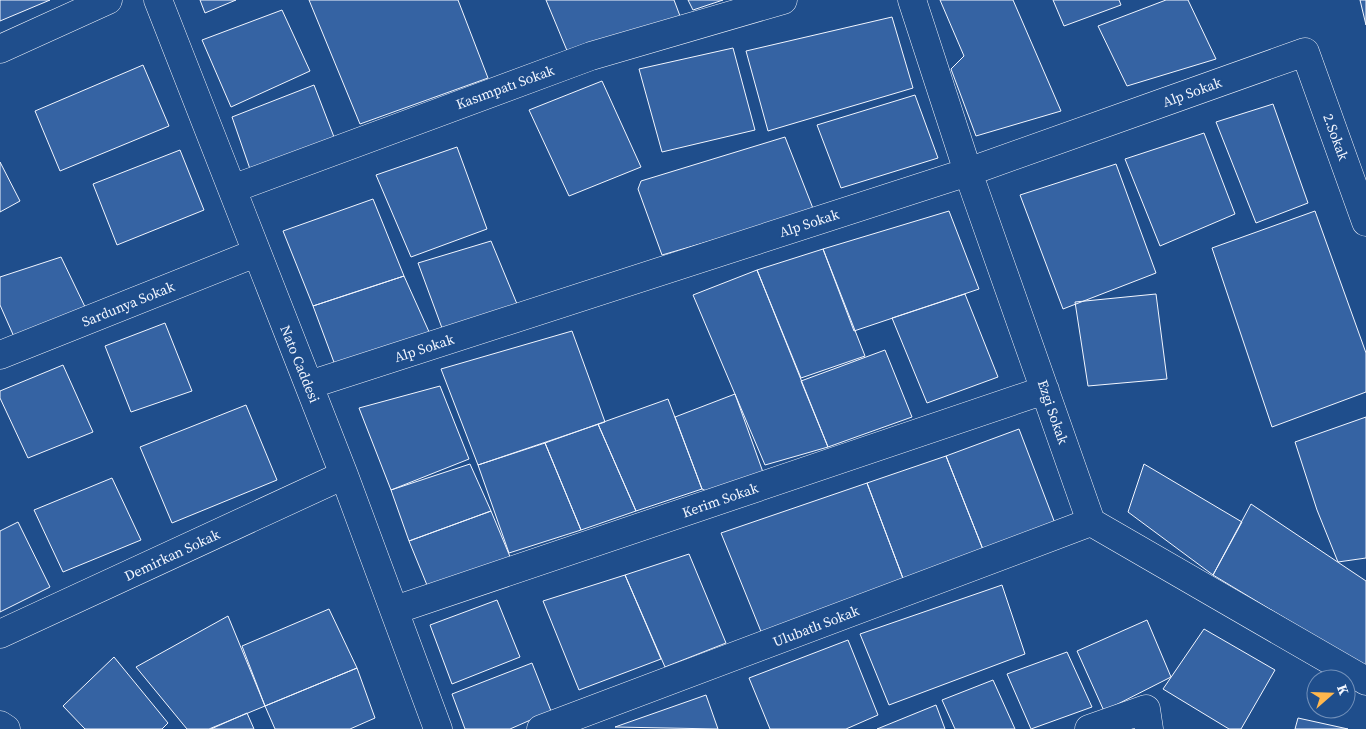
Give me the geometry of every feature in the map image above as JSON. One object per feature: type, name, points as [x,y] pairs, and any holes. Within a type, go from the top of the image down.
[{"type":"street","points":[[0,49],[108,0]]},
{"type":"street","name":"Nato Caddesi","points":[[158,0],[344,475],[438,729]]},
{"type":"street","name":"Kasımpatı Sokak","points":[[232,189],[591,56],[783,0]]},
{"type":"street","name":"Ezgi Sokak","points":[[912,0],[968,172],[1091,522]]},
{"type":"street","name":"Alp Sokak","points":[[309,385],[968,172],[1306,52]]},
{"type":"street","name":"2.Sokak","points":[[1306,52],[1366,222]]},
{"type":"street","name":"Sardunya Sokak","points":[[0,354],[256,253]]},
{"type":"street","name":"Kerim Sokak","points":[[394,610],[1045,390]]},
{"type":"street","name":"Demirkan Sokak","points":[[0,634],[344,475]]},
{"type":"street","points":[[1091,522],[1366,681]]},
{"type":"street","name":"Ulubatlı Sokak","points":[[541,729],[1091,522]]},
{"type":"street","points":[[1089,729],[1146,709],[1149,729]]},
{"type":"street","points":[[0,725],[6,729]]},
{"type":"building","points":[[0,0],[50,0],[0,21]]},
{"type":"building","points":[[200,0],[236,0],[205,13]]},
{"type":"building","points":[[309,0],[458,0],[488,78],[360,124]]},
{"type":"building","points":[[546,0],[674,0],[680,16],[568,53]]},
{"type":"building","points":[[688,0],[723,0],[693,10]]},
{"type":"building","points":[[940,0],[1013,0],[1061,111],[976,136],[951,69],[964,56]]},
{"type":"building","points":[[1053,0],[1119,0],[1121,5],[1064,26]]},
{"type":"building","points":[[1166,0],[1188,0],[1216,59],[1127,86],[1098,26]]},
{"type":"building","points":[[1360,0],[1366,0],[1366,25]]},
{"type":"building","points":[[282,10],[310,71],[231,107],[202,40]]},
{"type":"building","points":[[892,17],[913,88],[768,131],[746,51]]},
{"type":"building","points":[[733,48],[755,130],[662,152],[639,69]]},
{"type":"building","points":[[143,65],[169,126],[60,171],[35,111]]},
{"type":"building","points":[[602,81],[641,167],[569,196],[529,110]]},
{"type":"building","points":[[314,85],[334,137],[250,169],[232,117]]},
{"type":"building","points":[[915,95],[938,158],[841,188],[817,125]]},
{"type":"building","points":[[1273,104],[1308,203],[1256,223],[1216,122]]},
{"type":"building","points":[[1204,133],[1235,214],[1160,246],[1125,159]]},
{"type":"building","points":[[785,137],[814,211],[662,255],[638,189],[641,181]]},
{"type":"building","points":[[457,147],[487,229],[411,257],[376,175]]},
{"type":"building","points":[[180,150],[204,210],[117,245],[93,184]]},
{"type":"building","points":[[0,162],[20,201],[0,212]]},
{"type":"building","points":[[1116,164],[1156,273],[1063,309],[1020,195]]},
{"type":"building","points":[[373,199],[404,276],[313,306],[283,231]]},
{"type":"building","points":[[949,211],[979,289],[854,331],[823,249]]},
{"type":"building","points":[[1315,211],[1366,353],[1366,392],[1272,427],[1212,248]]},
{"type":"building","points":[[491,241],[517,304],[442,328],[418,263]]},
{"type":"building","points":[[823,249],[865,356],[801,378],[757,270]]},
{"type":"building","points":[[61,257],[87,311],[15,339],[0,305],[0,277]]},
{"type":"building","points":[[757,270],[828,447],[765,465],[693,295]]},
{"type":"building","points":[[404,276],[430,334],[335,365],[313,306]]},
{"type":"building","points":[[965,294],[998,377],[927,403],[892,318]]},
{"type":"building","points":[[1156,294],[1167,379],[1088,386],[1075,302]]},
{"type":"building","points":[[165,323],[192,391],[131,412],[105,346]]},
{"type":"building","points":[[572,331],[605,422],[478,465],[441,369]]},
{"type":"building","points":[[885,350],[912,417],[828,447],[801,381]]},
{"type":"building","points":[[63,365],[93,432],[28,458],[0,398],[0,391]]},
{"type":"building","points":[[440,386],[469,459],[391,490],[359,408]]},
{"type":"building","points":[[735,394],[764,475],[711,493],[702,489],[675,417]]},
{"type":"building","points":[[668,399],[702,489],[636,511],[598,424]]},
{"type":"building","points":[[246,405],[277,480],[172,523],[140,447]]},
{"type":"building","points":[[1366,417],[1366,558],[1338,562],[1317,510],[1295,442]]},
{"type":"building","points":[[598,424],[636,511],[581,530],[545,443]]},
{"type":"building","points":[[1019,429],[1056,526],[984,552],[946,456]]},
{"type":"building","points":[[545,443],[581,530],[509,553],[478,465]]},
{"type":"building","points":[[946,456],[984,552],[904,581],[867,483]]},
{"type":"building","points":[[470,464],[491,511],[409,541],[391,490]]},
{"type":"building","points":[[1144,464],[1242,522],[1213,575],[1128,512]]},
{"type":"building","points":[[112,478],[141,540],[63,572],[34,510]]},
{"type":"building","points":[[867,483],[904,581],[762,634],[721,533]]},
{"type":"building","points":[[1251,504],[1366,581],[1366,667],[1213,575]]},
{"type":"building","points":[[491,511],[511,559],[429,590],[409,541]]},
{"type":"building","points":[[18,522],[50,587],[0,612],[0,531]]},
{"type":"building","points":[[689,554],[726,643],[665,667],[625,575]]},
{"type":"building","points":[[625,575],[661,659],[579,690],[543,601]]},
{"type":"building","points":[[1002,585],[1025,654],[889,705],[860,634]]},
{"type":"building","points":[[497,600],[520,657],[452,684],[430,625]]},
{"type":"building","points":[[329,609],[357,668],[265,706],[242,646]]},
{"type":"building","points":[[228,616],[265,706],[209,729],[187,729],[136,667]]},
{"type":"building","points":[[1147,620],[1171,677],[1104,711],[1077,651]]},
{"type":"building","points":[[1204,629],[1275,670],[1241,729],[1229,729],[1163,689]]},
{"type":"building","points":[[848,640],[878,715],[846,729],[770,729],[749,678]]},
{"type":"building","points":[[1067,652],[1092,707],[1031,729],[1007,674]]},
{"type":"building","points":[[114,657],[168,723],[162,729],[85,729],[63,706]]},
{"type":"building","points":[[532,663],[551,711],[510,729],[465,729],[452,694]]},
{"type":"building","points":[[357,668],[375,718],[350,729],[275,729],[265,706]]},
{"type":"building","points":[[993,680],[1015,729],[955,729],[942,700]]},
{"type":"building","points":[[706,695],[718,729],[615,727]]},
{"type":"building","points":[[936,705],[945,729],[877,729]]},
{"type":"building","points":[[247,713],[254,729],[211,729]]},
{"type":"building","points":[[1298,718],[1348,729],[1295,729]]}]
